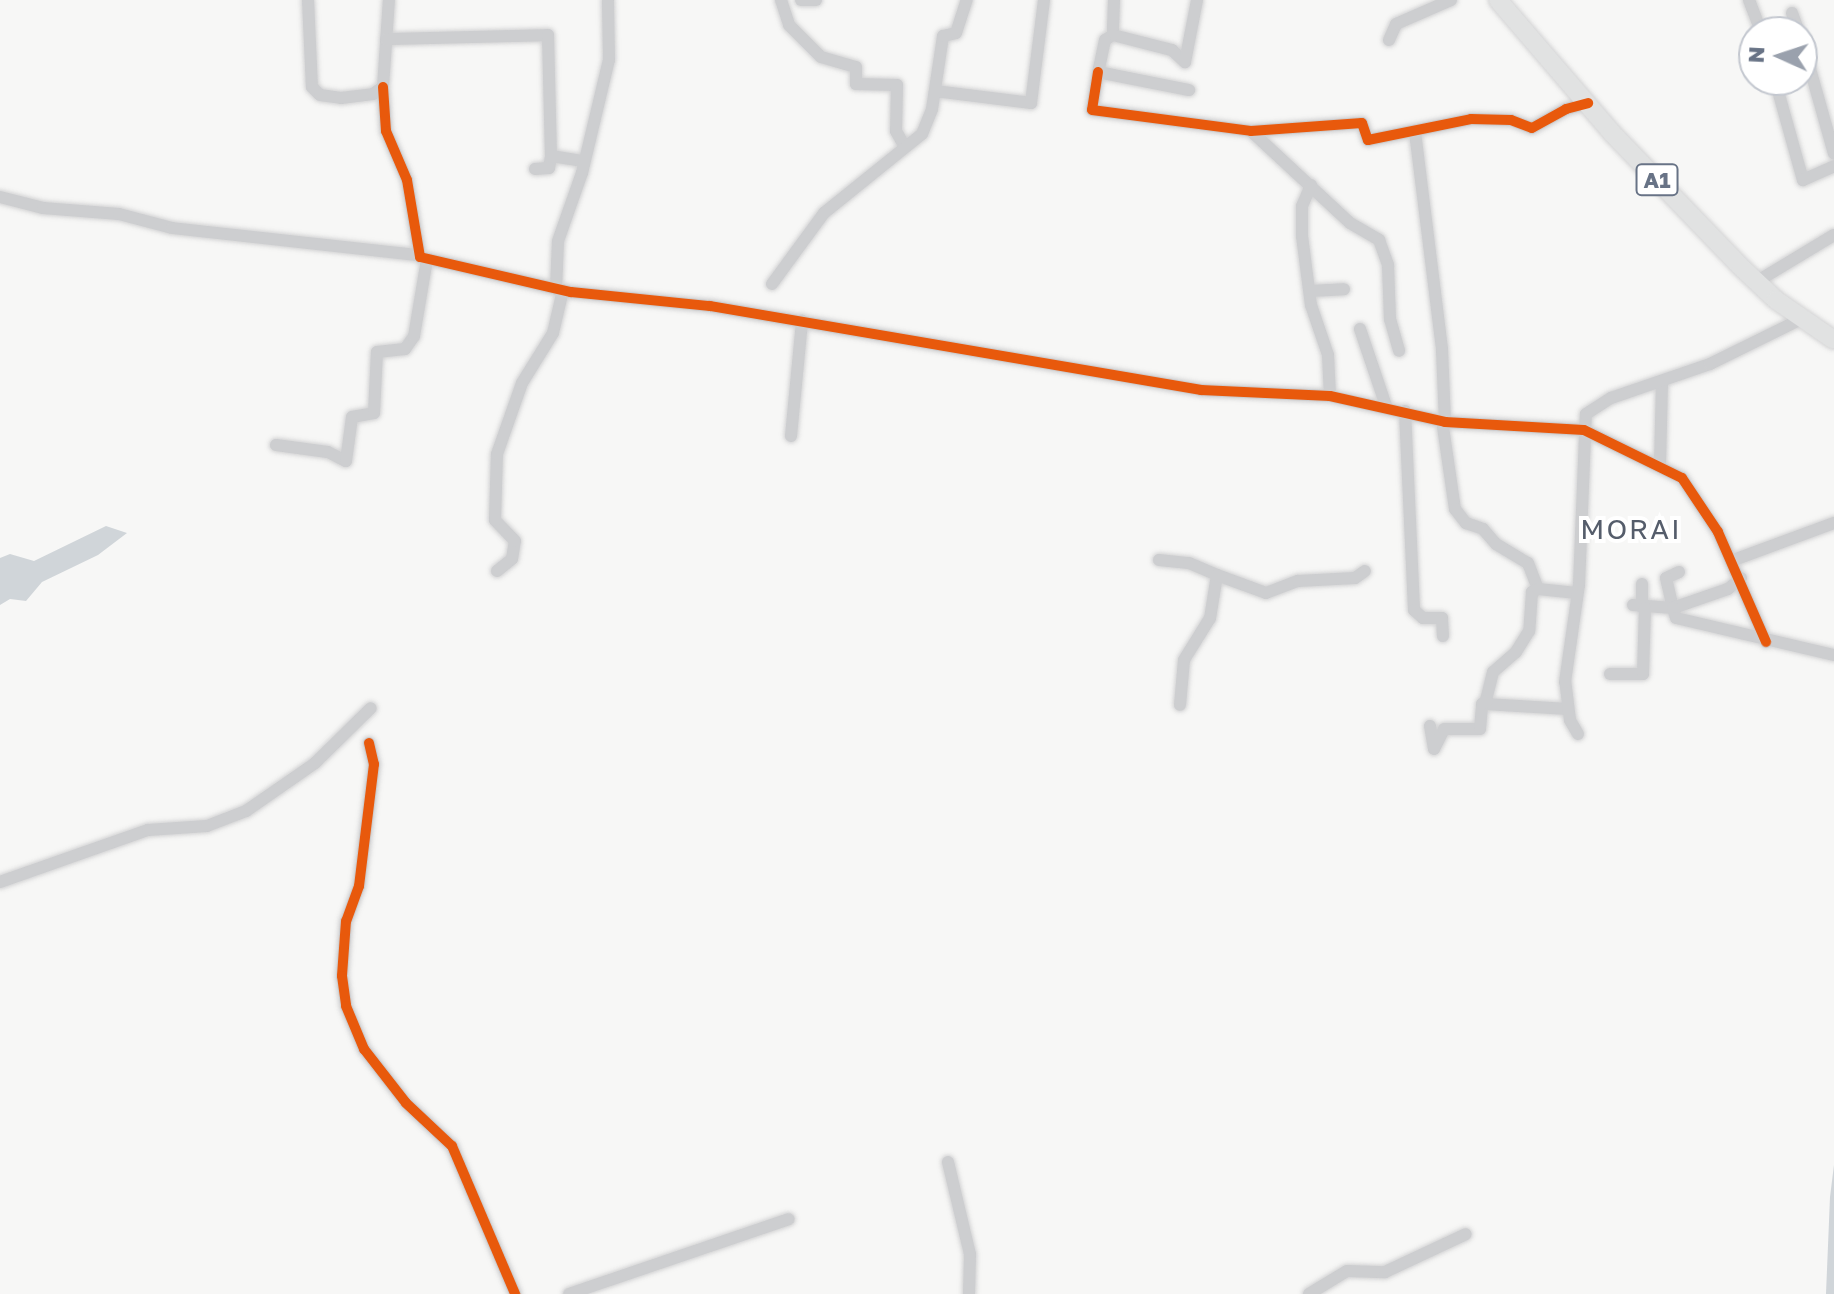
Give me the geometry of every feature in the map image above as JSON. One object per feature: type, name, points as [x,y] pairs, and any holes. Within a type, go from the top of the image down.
[{"type":"highway","name":"A1","points":[[1498,0],[1588,103],[1756,282],[1834,340]]},
{"type":"street","points":[[308,0],[312,87],[320,95],[341,98],[373,94],[383,87]]},
{"type":"street","points":[[276,445],[328,452],[346,461],[352,417],[374,413],[377,352],[405,349],[414,336],[422,257],[407,180],[384,121],[383,87],[389,0]]},
{"type":"street","points":[[497,571],[512,559],[515,541],[495,520],[497,454],[522,383],[553,333],[559,290],[558,241],[584,161],[609,60],[608,0]]},
{"type":"street","points":[[781,0],[789,25],[821,57],[856,67],[856,84],[897,85],[896,131],[905,147]]},
{"type":"street","points":[[801,0],[816,0]]},
{"type":"street","points":[[772,284],[824,213],[922,134],[935,91],[943,36],[956,33],[967,0]]},
{"type":"street","points":[[935,91],[1031,103],[1044,0]]},
{"type":"street","points":[[1113,35],[1114,0]]},
{"type":"street","points":[[1197,0],[1185,62],[1172,50],[1113,35],[1105,40],[1092,110],[1251,131],[1362,123],[1368,140],[1471,119],[1511,120],[1532,128],[1566,109],[1588,103]]},
{"type":"street","points":[[1389,40],[1396,24],[1451,0]]},
{"type":"street","points":[[386,39],[548,35],[551,156],[549,168],[535,169]]},
{"type":"street","points":[[1098,72],[1189,90]]},
{"type":"street","points":[[1779,96],[1803,180],[1834,166]]},
{"type":"street","points":[[1818,96],[1834,154]]},
{"type":"street","points":[[1251,131],[1350,223],[1379,240],[1388,265],[1390,319],[1399,351]]},
{"type":"street","points":[[1415,132],[1442,350],[1444,421],[1455,509],[1466,523],[1528,563],[1538,589]]},
{"type":"street","points":[[551,156],[584,161]]},
{"type":"street","points":[[1311,185],[1302,206],[1302,236],[1310,291],[1328,355],[1330,396]]},
{"type":"street","points":[[0,197],[43,208],[119,214],[172,228],[422,257],[559,290],[802,321],[1201,390],[1330,396],[1444,421],[1584,430],[1660,464],[1682,478],[1700,501],[1741,578],[1766,642]]},
{"type":"street","points":[[1756,282],[1834,235]]},
{"type":"street","points":[[1310,291],[1344,289]]},
{"type":"street","points":[[1578,734],[1568,709],[1567,664],[1577,593],[1584,430],[1591,408],[1710,364],[1803,318]]},
{"type":"street","points":[[791,436],[796,340],[802,321]]},
{"type":"street","points":[[1360,329],[1386,406]]},
{"type":"street","points":[[1660,464],[1662,381]]},
{"type":"street","points":[[1405,411],[1414,610],[1423,618],[1442,618],[1443,636]]},
{"type":"street","points":[[1731,561],[1834,523]]},
{"type":"street","points":[[1159,560],[1189,563],[1266,593],[1298,581],[1355,578],[1365,571]]},
{"type":"street","points":[[1679,572],[1666,578],[1676,618],[1766,642],[1834,655]]},
{"type":"street","points":[[1180,705],[1184,660],[1210,618],[1217,575]]},
{"type":"street","points":[[1640,607],[1673,608],[1728,589],[1741,578]]},
{"type":"street","points":[[1610,674],[1643,674],[1642,584]]},
{"type":"street","points":[[1430,726],[1434,749],[1444,729],[1480,729],[1493,672],[1516,652],[1529,631],[1532,592],[1538,589],[1577,593]]},
{"type":"street","points":[[1485,704],[1568,709]]},
{"type":"street","points":[[0,882],[148,830],[207,826],[246,811],[315,763],[371,708]]},
{"type":"street","points":[[369,743],[374,764],[359,886],[346,921],[342,976],[346,1006],[364,1049],[406,1103],[452,1146],[515,1294]]},
{"type":"street","points":[[948,1162],[970,1254],[969,1294]]},
{"type":"street","points":[[569,1294],[789,1219]]},
{"type":"street","points":[[1309,1294],[1347,1271],[1385,1272],[1466,1234]]},
{"type":"shaded area","points":[[106,526],[127,533],[98,555],[42,582],[26,601],[10,599],[0,605],[0,558],[10,554],[34,561]]},
{"type":"shaded area","points":[[1834,1165],[1834,1294],[1826,1294],[1830,1197]]},
{"type":"cycle path","points":[[1098,72],[1092,110],[1251,131],[1362,123],[1368,140],[1471,119],[1511,120],[1532,128],[1566,109],[1588,103]]},
{"type":"cycle path","points":[[383,87],[386,131],[407,180],[420,257],[571,292],[710,306],[1201,390],[1330,396],[1445,422],[1584,430],[1682,478],[1718,532],[1766,642]]},
{"type":"cycle path","points":[[369,743],[374,764],[359,886],[346,921],[342,976],[346,1006],[364,1049],[406,1103],[452,1146],[515,1294]]},
{"type":"district","name":"MORAI","points":[[1631,529]]}]
